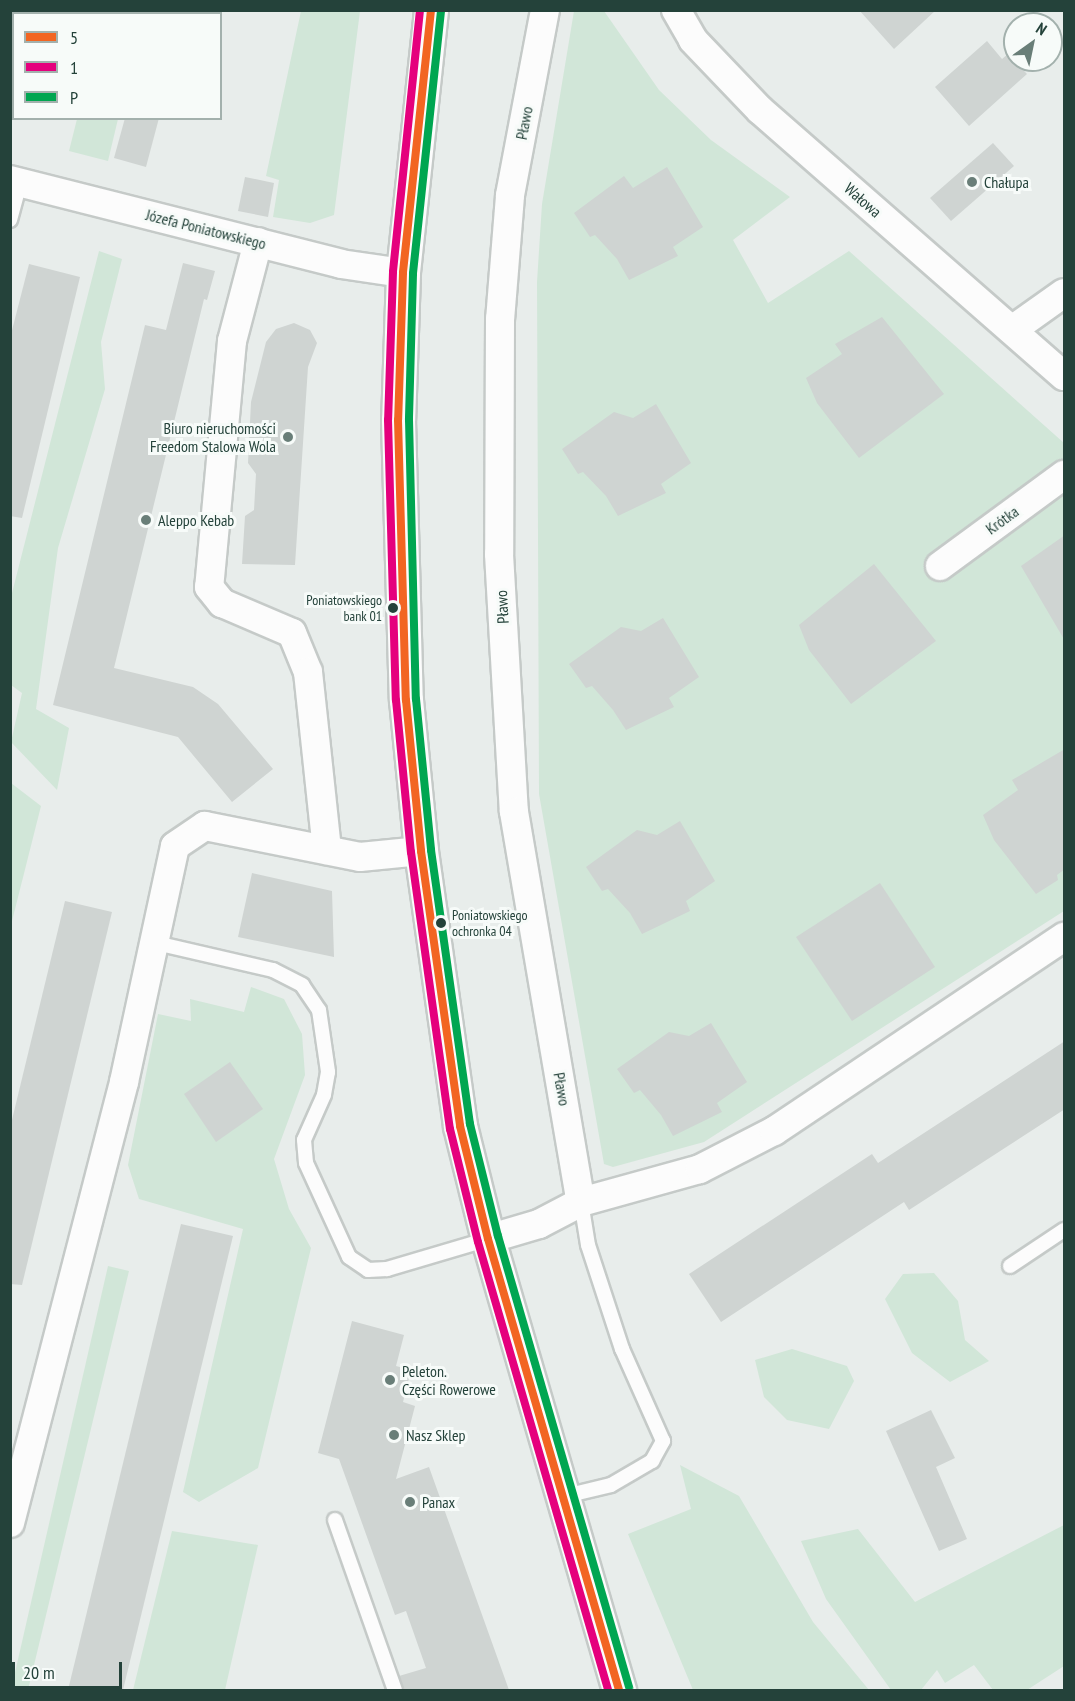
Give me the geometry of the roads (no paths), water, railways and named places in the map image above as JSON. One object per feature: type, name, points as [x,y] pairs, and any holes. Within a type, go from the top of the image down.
[{"type":"street","points":[[430,10],[403,273],[398,420],[401,604],[421,851],[449,1063],[488,1239],[616,1682]]},
{"type":"street","name":"Pławo","points":[[545,10],[510,196],[500,319],[499,554],[514,812],[581,1202]]},
{"type":"street","name":"Wałowa","points":[[676,10],[693,40],[760,110],[1065,376]]},
{"type":"street","name":"Józefa Poniatowskiego","points":[[15,181],[341,264],[403,273]]},
{"type":"street","points":[[258,242],[232,341],[209,586],[222,603],[292,633],[308,672],[327,850]]},
{"type":"street","points":[[1012,330],[1065,293]]},
{"type":"street","name":"Krótka","points":[[940,566],[1065,475]]},
{"type":"street","points":[[10,1523],[156,943],[175,846],[205,826],[360,857],[421,851]]},
{"type":"street","points":[[488,1239],[539,1224],[581,1202],[700,1169],[774,1131],[1065,937]]},
{"type":"lane","points":[[10,220],[15,181]]},
{"type":"lane","points":[[156,943],[273,970],[302,985],[319,1010],[328,1072],[324,1095],[304,1140],[306,1163],[349,1257],[368,1270],[387,1269],[488,1239]]},
{"type":"lane","points":[[561,1497],[611,1485],[652,1461],[663,1441],[622,1349],[588,1245],[581,1202]]},
{"type":"lane","points":[[1010,1266],[1065,1230]]},
{"type":"lane","points":[[335,1520],[395,1690]]},
{"type":"place","name":"Chałupa","points":[[972,182]]},
{"type":"place","name":"Biuro nieruchomości Freedom Stalowa Wola","points":[[288,437]]},
{"type":"place","name":"Aleppo Kebab","points":[[146,520]]},
{"type":"place","name":"Poniatowskiego bank 01","points":[[393,608]]},
{"type":"place","name":"Poniatowskiego ochronka 04","points":[[441,923]]},
{"type":"place","name":"Peleton. Części Rowerowe","points":[[390,1380]]},
{"type":"place","name":"Nasz Sklep","points":[[394,1435]]},
{"type":"place","name":"Panax","points":[[410,1502]]}]
